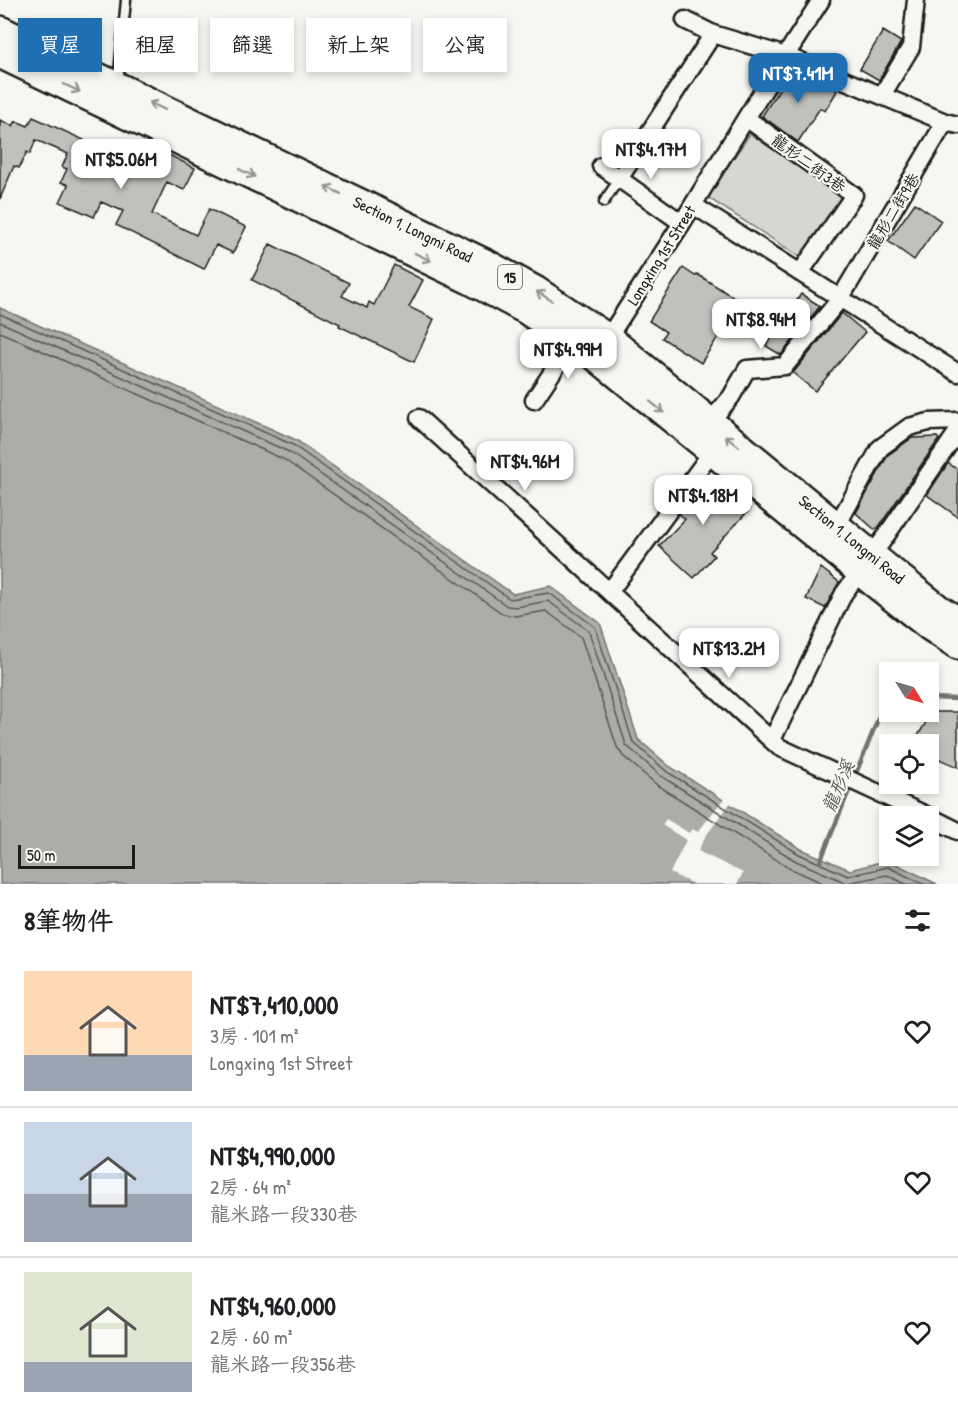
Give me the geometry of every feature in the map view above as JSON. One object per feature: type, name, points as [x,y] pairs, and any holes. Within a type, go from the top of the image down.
[{"type":"main road","name":"Section 1, Longmi Road","points":[[0,30],[489,265],[543,295],[592,345],[712,452],[866,564],[958,621]]},
{"type":"main road","name":"Section 1, Longmi Road","points":[[0,54],[480,285],[592,345],[709,423],[836,527],[866,564],[929,626],[958,645]]},
{"type":"street","name":"Longxing 1st Street","points":[[534,400],[592,345],[682,223],[821,0]]},
{"type":"street","points":[[882,95],[911,47],[916,0]]},
{"type":"street","points":[[686,20],[713,34],[786,56],[952,123]]},
{"type":"street","points":[[619,179],[713,34]]},
{"type":"street","name":"龍形二街3巷","points":[[746,117],[854,195],[800,273]]},
{"type":"street","name":"龍形二街9巷","points":[[709,423],[731,397],[747,369],[785,366],[840,299],[952,123]]},
{"type":"street","points":[[601,166],[682,223]]},
{"type":"street","points":[[693,205],[958,373]]},
{"type":"street","points":[[419,418],[779,747],[906,806]]},
{"type":"street","points":[[836,527],[880,448],[909,427],[929,422],[958,421]]},
{"type":"street","points":[[772,740],[844,593],[958,431]]},
{"type":"street","points":[[610,591],[712,452]]},
{"type":"street","points":[[939,822],[958,831]]},
{"type":"lane","points":[[118,87],[126,0]]},
{"type":"lane","points":[[603,202],[619,179]]},
{"type":"shaded area","points":[[750,134],[843,198],[805,260],[707,197]]},
{"type":"water","points":[[0,308],[296,440],[513,594],[550,586],[600,623],[638,739],[669,766],[801,849],[850,870],[879,862],[879,866],[900,866],[937,884],[0,884]]},
{"type":"pier","points":[[725,797],[732,801],[705,837],[698,851],[743,873],[737,884],[693,884],[670,873],[686,840],[662,825],[666,819],[689,833],[692,829],[698,832]]},
{"type":"building","points":[[883,31],[901,42],[879,80],[860,69]]},
{"type":"building","points":[[793,71],[837,91],[825,111],[820,108],[798,142],[762,116]]},
{"type":"building","points":[[33,117],[84,140],[80,147],[142,174],[155,148],[195,168],[184,190],[167,182],[152,214],[196,235],[209,209],[246,227],[233,253],[216,245],[204,269],[116,225],[123,211],[101,202],[94,217],[60,202],[68,185],[61,182],[67,169],[62,167],[68,154],[36,140],[30,154],[27,152],[19,168],[14,166],[0,199],[0,120],[13,126],[16,121],[28,126]]},
{"type":"building","points":[[915,203],[941,221],[914,260],[888,241]]},
{"type":"building","points":[[270,244],[349,283],[342,296],[367,308],[369,302],[374,305],[394,265],[423,280],[409,307],[434,319],[414,362],[252,280]]},
{"type":"building","points":[[683,268],[695,276],[697,274],[741,302],[701,363],[662,338],[666,332],[649,321]]},
{"type":"building","points":[[801,294],[820,306],[781,355],[766,346]]},
{"type":"building","points":[[842,313],[865,332],[815,391],[793,373]]},
{"type":"building","points":[[937,437],[939,439],[878,528],[874,529],[856,513],[888,455],[912,438]]},
{"type":"building","points":[[948,463],[958,470],[958,517],[927,495]]},
{"type":"building","points":[[706,478],[716,482],[750,509],[710,552],[714,556],[694,578],[659,546],[685,519],[679,514]]},
{"type":"building","points":[[821,568],[839,582],[825,608],[806,599]]},
{"type":"building","points":[[939,712],[958,712],[958,767],[939,759],[939,734],[919,734],[926,722],[939,722]]},
{"type":"waterway","name":"龍形溪","points":[[939,698],[958,699]]},
{"type":"waterway","name":"龍形溪","points":[[820,862],[879,717]]}]
